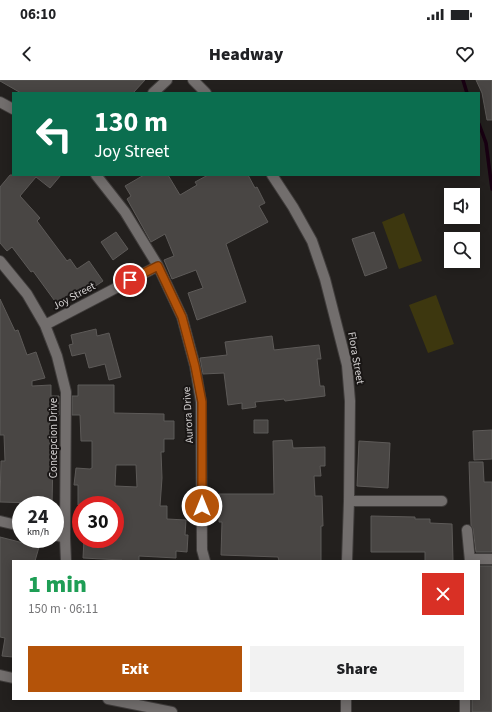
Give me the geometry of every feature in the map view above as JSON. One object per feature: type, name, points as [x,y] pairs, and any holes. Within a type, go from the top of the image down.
[{"type":"street","points":[[154,92],[167,80]]},
{"type":"street","points":[[194,80],[205,92]]},
{"type":"street","points":[[0,102],[12,109]]},
{"type":"street","name":"Aurora Drive","points":[[97,176],[125,212],[158,266],[182,317],[195,366],[202,402],[202,550],[204,560]]},
{"type":"street","name":"Flora Street","points":[[273,176],[293,207],[312,241],[337,321],[347,365],[350,401],[350,501],[347,560]]},
{"type":"street","name":"Concepcion Drive","points":[[0,261],[27,294],[45,325],[57,356],[66,392],[62,496]]},
{"type":"street","name":"Joy Street","points":[[45,325],[158,266]]},
{"type":"street","points":[[350,501],[442,501]]},
{"type":"street","points":[[0,520],[12,523]]},
{"type":"street","points":[[467,530],[470,560],[492,559]]},
{"type":"street","name":"Concepcion Drive","points":[[63,548],[66,560]]},
{"type":"street","points":[[0,675],[12,678]]},
{"type":"street","points":[[113,700],[172,712]]},
{"type":"street","points":[[346,700],[346,712]]},
{"type":"street","points":[[465,712],[466,700]]},
{"type":"shaded area","points":[[404,213],[422,261],[399,269],[382,222]]},
{"type":"shaded area","points":[[436,295],[454,344],[428,353],[409,305]]},
{"type":"building","points":[[145,80],[134,92],[19,92],[0,81]]},
{"type":"building","points":[[476,80],[492,80],[492,120],[487,120],[482,93]]},
{"type":"building","points":[[10,175],[60,176],[50,188],[36,177],[20,196],[40,218],[37,221],[67,261],[70,259],[77,269],[89,261],[103,281],[94,287],[93,285],[79,294],[76,290],[57,304],[33,271],[31,272],[12,247],[7,251],[0,243],[0,187]]},
{"type":"building","points":[[142,176],[169,176],[180,195],[197,185],[195,182],[206,176],[249,176],[255,188],[257,187],[265,203],[259,206],[268,222],[226,244],[246,302],[197,320],[188,293],[203,288],[196,270],[172,279],[164,260],[174,256],[165,234],[151,242],[127,199],[131,196],[125,186]]},
{"type":"building","points":[[116,232],[128,249],[113,260],[101,242]]},
{"type":"building","points":[[374,232],[387,268],[365,276],[352,239]]},
{"type":"building","points":[[0,299],[15,331],[18,330],[27,355],[36,352],[45,378],[32,381],[32,386],[51,385],[51,396],[59,396],[59,415],[50,415],[50,446],[57,446],[57,459],[53,459],[52,496],[12,496],[12,502],[0,502],[1,461],[5,461],[4,435],[0,435]]},
{"type":"building","points":[[96,329],[97,336],[109,333],[121,377],[109,380],[105,364],[89,368],[85,353],[72,356],[69,345],[73,344],[71,335]]},
{"type":"building","points":[[272,336],[274,350],[319,345],[321,359],[317,359],[320,386],[324,386],[325,396],[285,401],[284,399],[255,402],[256,407],[242,409],[242,403],[228,405],[224,373],[203,374],[200,358],[227,355],[225,342]]},
{"type":"building","points":[[78,385],[114,385],[114,413],[164,414],[164,421],[174,421],[174,439],[164,439],[164,452],[161,452],[162,478],[160,506],[167,506],[167,519],[186,520],[185,535],[188,535],[187,552],[176,551],[176,558],[139,556],[139,560],[122,560],[83,558],[84,548],[124,548],[124,496],[78,496],[78,485],[74,485],[76,468],[92,468],[92,441],[81,441],[80,415],[72,415],[72,396],[78,396]],"holes":[[[116,465],[136,465],[137,487],[115,486]]]},
{"type":"building","points":[[254,420],[268,420],[268,433],[254,433]]},
{"type":"building","points":[[492,430],[492,459],[474,460],[473,431]]},
{"type":"building","points":[[292,440],[293,448],[325,447],[325,466],[320,466],[321,476],[314,476],[315,496],[322,496],[323,526],[321,526],[321,560],[279,560],[278,557],[221,555],[222,522],[219,522],[219,494],[274,494],[273,441]]},
{"type":"building","points":[[359,441],[390,443],[388,488],[357,486]]},
{"type":"building","points":[[469,462],[483,462],[484,482],[492,482],[492,552],[476,552],[473,529],[471,525]]},
{"type":"building","points":[[371,516],[415,517],[415,519],[430,519],[430,523],[452,524],[453,560],[425,560],[425,552],[371,552]]},
{"type":"building","points":[[0,537],[12,540],[12,548],[39,548],[35,560],[12,560],[12,657],[2,656],[5,638],[0,637]]},
{"type":"building","points":[[480,566],[492,566],[492,712],[472,712],[472,700],[480,700]]},
{"type":"waterway","points":[[463,80],[467,92]]},
{"type":"waterway","points":[[480,127],[486,143],[492,189]]},
{"type":"route","points":[[130,280],[158,266],[182,317],[195,366],[202,402],[202,506]]}]
